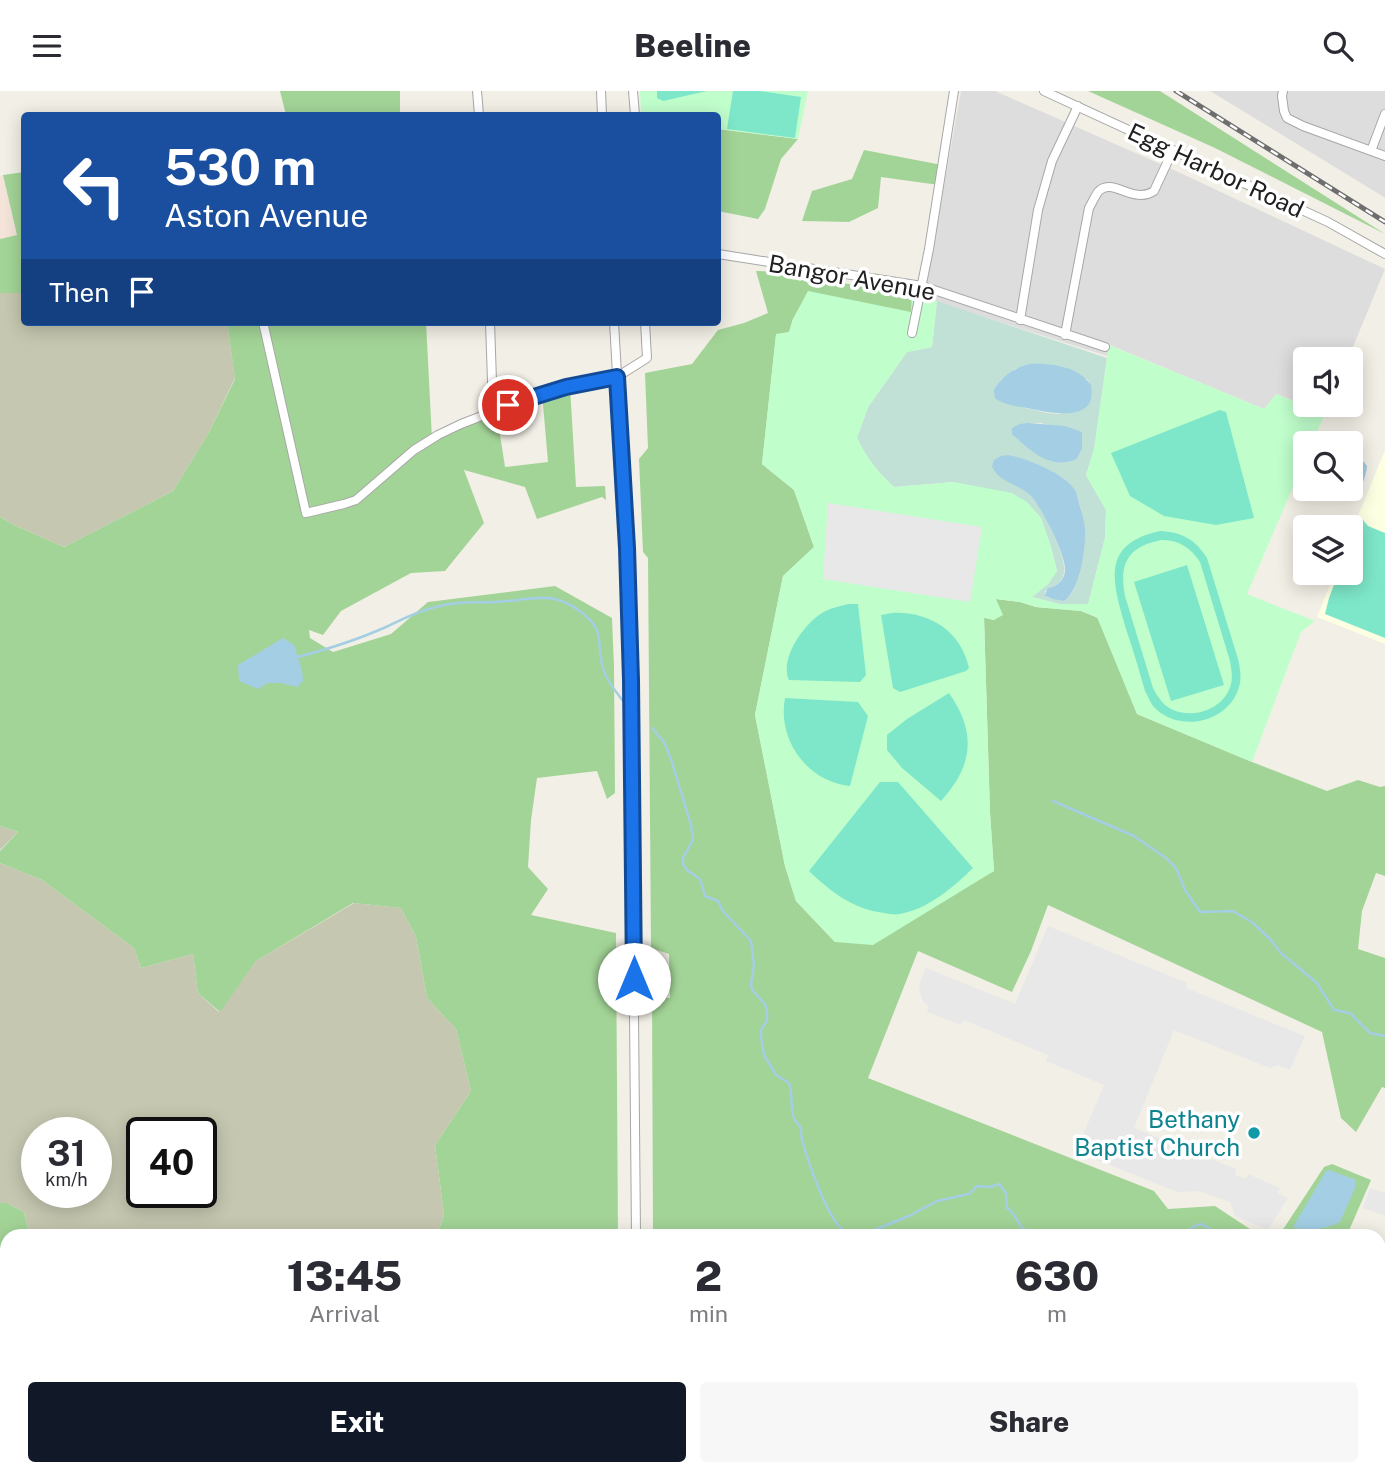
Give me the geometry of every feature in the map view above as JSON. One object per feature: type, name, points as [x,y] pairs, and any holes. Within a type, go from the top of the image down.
[{"type":"street","points":[[477,91],[479,112]]},
{"type":"street","points":[[601,91],[602,112]]},
{"type":"street","points":[[633,91],[635,112]]},
{"type":"street","points":[[912,333],[954,91]]},
{"type":"street","name":"Egg Harbor Road","points":[[1044,91],[1328,222],[1385,254]]},
{"type":"street","points":[[1283,91],[1287,118],[1385,156]]},
{"type":"street","points":[[1020,320],[1038,210],[1052,161],[1078,106]]},
{"type":"street","points":[[1371,151],[1385,114]]},
{"type":"street","points":[[1065,335],[1089,208],[1099,191],[1111,186],[1138,196],[1154,191],[1172,150]]},
{"type":"street","name":"Bangor Avenue","points":[[721,254],[922,286],[1105,347]]},
{"type":"street","points":[[265,326],[306,513],[356,500],[414,450],[438,435],[493,411],[566,387],[617,377],[647,358],[645,326]]},
{"type":"street","points":[[490,326],[493,411]]},
{"type":"street","points":[[614,326],[627,548],[631,680],[636,1229]]},
{"type":"shaded area","points":[[961,91],[995,91],[1174,170],[1385,269],[1353,347],[1293,347],[1293,401],[1277,394],[1264,409],[1110,345],[1107,356],[928,299],[926,286]]},
{"type":"shaded area","points":[[1210,91],[1385,91],[1385,198],[1384,197]]},
{"type":"shaded area","points":[[3,175],[17,235],[0,239],[0,176]]},
{"type":"shaded area","points":[[0,293],[21,293],[21,326],[228,326],[235,378],[208,434],[173,491],[64,547],[0,517]]},
{"type":"shaded area","points":[[937,301],[1107,358],[1094,450],[1086,475],[1106,510],[1105,538],[1088,605],[1059,604],[1032,597],[1048,584],[1057,571],[1041,518],[1026,502],[954,482],[894,487],[865,453],[857,438],[868,407],[907,352],[932,347]],"holes":[[[1030,364],[1064,367],[1088,380],[1092,397],[1059,414],[1022,407],[1000,381],[1015,369]],[[1040,423],[1082,432],[1082,449],[1077,459],[1066,462],[1048,460],[1033,450],[1012,428],[1019,424]],[[1009,455],[1057,474],[1075,492],[1084,526],[1083,550],[1076,585],[1064,601],[1046,597],[1045,591],[1057,584],[1064,573],[1059,546],[1048,523],[1030,495],[1005,480]]]},
{"type":"shaded area","points":[[1030,364],[1055,365],[1072,370],[1086,379],[1091,385],[1091,397],[1087,406],[1070,413],[1047,412],[1010,405],[995,398],[994,390],[1005,377],[1019,367]]},
{"type":"shaded area","points":[[1028,423],[1065,426],[1082,432],[1082,449],[1077,459],[1058,463],[1034,453],[1012,434],[1012,428]]},
{"type":"shaded area","points":[[1385,450],[1385,644],[1317,617],[1330,585],[1363,585],[1363,515],[1358,515]]},
{"type":"shaded area","points":[[1009,455],[1056,473],[1076,492],[1085,537],[1078,579],[1070,596],[1064,601],[1045,596],[1047,589],[1061,581],[1065,571],[1062,555],[1047,520],[1031,496],[1000,477],[992,467],[994,460]]},
{"type":"shaded area","points":[[1363,461],[1367,466],[1363,481]]},
{"type":"shaded area","points":[[828,503],[982,527],[970,602],[823,579]]},
{"type":"shaded area","points":[[283,638],[294,645],[302,670],[303,681],[297,687],[268,683],[258,689],[239,681],[238,665]]},
{"type":"shaded area","points":[[0,826],[18,832],[0,850]]},
{"type":"shaded area","points":[[0,863],[42,880],[134,948],[141,968],[193,954],[198,993],[219,1012],[256,961],[354,903],[401,908],[416,937],[427,998],[456,1029],[471,1091],[435,1145],[444,1215],[439,1229],[28,1229],[24,1212],[7,1203],[0,1203]]},
{"type":"shaded area","points":[[1048,926],[1187,983],[1186,988],[1305,1036],[1290,1070],[1278,1065],[1270,1068],[1174,1030],[1134,1128],[1236,1169],[1235,1175],[1246,1179],[1248,1174],[1280,1188],[1278,1193],[1288,1198],[1269,1229],[1235,1216],[1230,1202],[1199,1191],[1177,1192],[1092,1158],[1094,1153],[1089,1150],[1083,1135],[1104,1085],[1046,1061],[1048,1055],[964,1020],[961,1025],[927,1012],[928,1006],[919,990],[920,982],[926,968],[1015,1004]]},
{"type":"shaded area","points":[[1326,1171],[1356,1180],[1340,1222],[1317,1229],[1293,1227]]},
{"type":"shaded area","points":[[1370,1188],[1385,1193],[1385,1216],[1363,1208]]},
{"type":"green space","points":[[280,91],[400,91],[400,112],[285,112]]},
{"type":"green space","points":[[640,91],[808,91],[798,139],[721,129],[721,112],[641,112]]},
{"type":"green space","points":[[657,91],[707,91],[663,101],[657,98]]},
{"type":"green space","points":[[733,91],[760,91],[801,97],[795,138],[727,129]]},
{"type":"green space","points":[[1088,91],[1160,91],[1385,234],[1215,148]]},
{"type":"green space","points":[[721,129],[798,139],[781,159],[765,209],[758,219],[721,212]]},
{"type":"green space","points":[[864,150],[942,165],[939,185],[881,177],[878,208],[849,222],[802,221],[812,191],[852,179]]},
{"type":"green space","points":[[21,172],[21,293],[0,293],[0,239],[17,235],[3,175]]},
{"type":"green space","points":[[756,271],[780,272],[912,295],[912,313],[809,292],[793,319],[789,332],[776,335],[762,464],[794,490],[814,547],[783,576],[755,715],[785,866],[796,901],[835,942],[994,871],[984,617],[994,620],[996,599],[1036,607],[1081,611],[1098,618],[1137,714],[1327,791],[1358,780],[1385,786],[1385,876],[1376,873],[1362,911],[1358,949],[1385,958],[1385,1088],[1382,1087],[1356,1132],[1341,1118],[1322,1032],[1048,905],[1012,992],[918,951],[868,1078],[1154,1191],[1168,1209],[1215,1206],[1250,1229],[653,1229],[652,997],[670,998],[669,954],[651,948],[648,558],[643,552],[639,459],[648,448],[645,373],[692,364],[718,330],[768,313]]},
{"type":"green space","points":[[808,291],[911,312],[912,295],[937,301],[932,347],[907,352],[868,407],[857,438],[873,465],[894,487],[954,482],[1012,493],[1027,502],[1041,518],[1057,571],[1048,584],[1032,597],[1059,604],[1088,604],[1105,538],[1106,510],[1086,475],[1094,449],[1109,345],[1264,409],[1276,394],[1293,401],[1293,417],[1324,417],[1317,431],[1293,431],[1293,487],[1247,594],[1315,621],[1301,632],[1252,762],[1137,714],[1097,617],[1081,611],[1036,607],[996,599],[1003,615],[994,620],[984,618],[994,871],[873,945],[835,942],[796,901],[785,866],[755,715],[783,576],[814,547],[794,490],[762,464],[776,334],[789,332]]},
{"type":"green space","points":[[228,326],[426,326],[432,439],[496,409],[505,467],[548,462],[542,393],[570,387],[576,487],[605,486],[606,500],[602,497],[537,519],[525,487],[464,470],[484,523],[445,571],[411,573],[341,611],[323,635],[309,630],[310,638],[333,652],[391,634],[428,602],[555,586],[612,618],[615,793],[607,799],[597,771],[537,778],[528,867],[548,889],[531,915],[616,933],[618,1229],[439,1229],[444,1215],[435,1145],[471,1091],[456,1029],[427,998],[416,937],[401,908],[353,903],[256,961],[220,1012],[198,993],[193,954],[141,968],[134,948],[42,880],[0,863],[0,851],[18,832],[0,826],[0,517],[64,547],[173,491],[208,434],[235,379]]},
{"type":"green space","points":[[1220,410],[1226,412],[1254,518],[1216,525],[1164,516],[1130,496],[1111,453]]},
{"type":"green space","points":[[1363,520],[1368,526],[1385,533],[1385,638],[1325,614],[1334,585],[1363,585]]},
{"type":"green space","points":[[1160,531],[1175,533],[1188,538],[1207,558],[1238,659],[1240,684],[1225,709],[1202,721],[1176,720],[1163,715],[1153,706],[1145,691],[1121,612],[1115,582],[1115,568],[1119,556],[1127,545],[1140,537]],"holes":[[[1161,540],[1184,545],[1200,562],[1230,661],[1232,678],[1228,693],[1215,706],[1198,713],[1171,709],[1163,703],[1153,688],[1125,596],[1123,575],[1128,559],[1140,547]]]},
{"type":"green space","points":[[1187,565],[1224,685],[1171,701],[1134,582]]},
{"type":"green space","points":[[849,604],[858,604],[866,675],[860,682],[789,680],[787,662],[801,633],[822,613]]},
{"type":"green space","points":[[892,613],[919,616],[941,626],[959,644],[969,668],[900,692],[893,688],[881,615]]},
{"type":"green space","points":[[949,693],[964,722],[968,749],[960,775],[941,801],[902,768],[887,750],[887,735]]},
{"type":"green space","points":[[785,698],[858,702],[868,716],[850,786],[821,776],[798,756],[786,728]]},
{"type":"green space","points":[[880,782],[898,782],[973,868],[949,890],[930,902],[898,914],[862,908],[834,892],[809,871]]},
{"type":"green space","points":[[1332,1164],[1371,1180],[1350,1229],[1283,1229],[1284,1228],[1324,1167]]},
{"type":"green space","points":[[0,1203],[7,1203],[24,1212],[28,1229],[0,1229]]},
{"type":"waterway","points":[[294,658],[375,632],[416,613],[443,605],[534,598],[556,599],[578,610],[594,626],[606,676],[627,706]]},
{"type":"waterway","points":[[652,728],[664,742],[671,759],[691,825],[693,840],[683,858],[683,864],[700,879],[705,896],[718,901],[723,911],[751,941],[754,966],[752,990],[765,1004],[767,1012],[767,1020],[761,1030],[764,1055],[776,1075],[789,1083],[794,1117],[801,1129],[809,1163],[826,1204],[842,1229]]},
{"type":"waterway","points":[[1053,801],[1134,836],[1166,858],[1176,868],[1185,890],[1200,912],[1233,911],[1253,923],[1281,953],[1317,983],[1334,1010],[1350,1013],[1370,1033],[1385,1036]]},
{"type":"waterway","points":[[876,1229],[937,1201],[969,1194],[977,1186],[990,1187],[999,1184],[1006,1193],[1007,1208],[1023,1229]]},
{"type":"waterway","points":[[1191,1229],[1201,1224],[1210,1229]]},
{"type":"railway","points":[[1176,91],[1385,222]]},
{"type":"place","name":"Bethany Baptist Church","points":[[1254,1133]]},
{"type":"route","points":[[508,405],[566,387],[617,377],[631,680],[634,979]]}]
